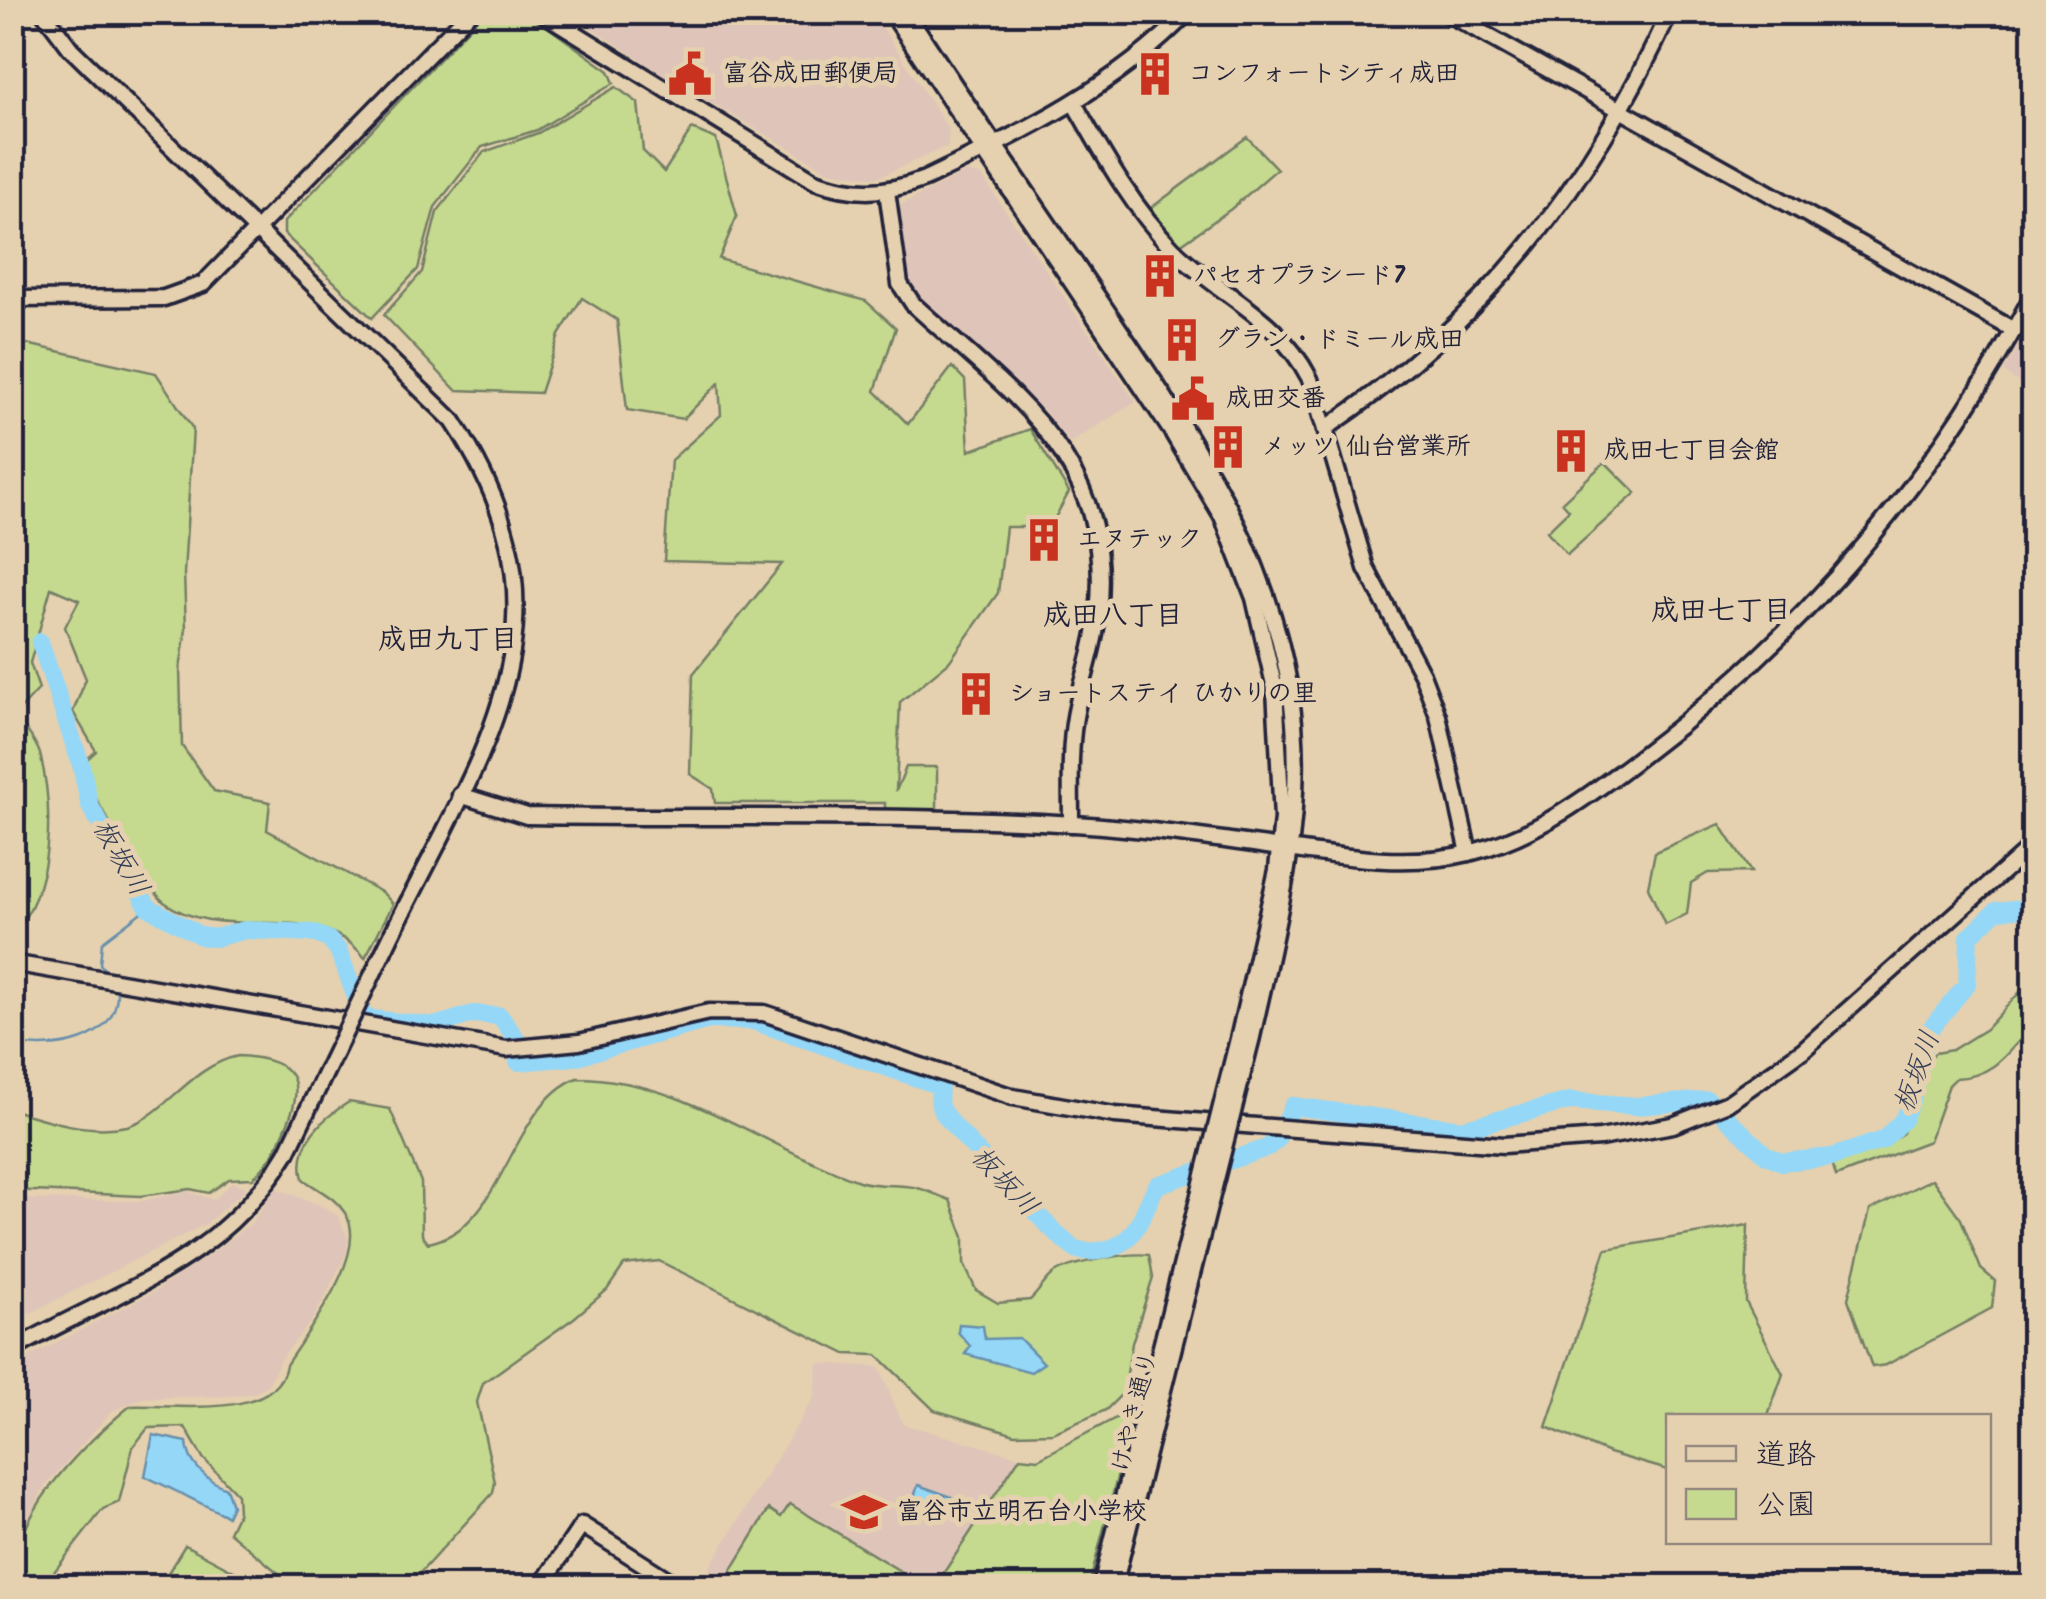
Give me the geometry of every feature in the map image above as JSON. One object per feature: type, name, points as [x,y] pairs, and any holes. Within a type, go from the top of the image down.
[{"type":"street","points":[[12,1350],[207,1245],[264,1190],[287,1153],[504,700],[513,658],[516,592],[501,512],[487,477],[453,421],[71,49],[43,12]]},
{"type":"street","points":[[12,299],[176,295],[212,277],[470,12]]},
{"type":"street","points":[[541,12],[816,181],[840,190],[888,191],[925,179],[1074,103],[1150,49],[1188,12]]},
{"type":"street","points":[[890,12],[1188,430],[1246,537],[1271,608],[1289,686],[1296,765],[1286,849],[1246,1036],[1101,1586]]},
{"type":"street","points":[[906,12],[988,147]]},
{"type":"street","points":[[1445,12],[2014,330]]},
{"type":"street","points":[[1326,430],[1390,386],[1482,300],[1540,232],[1622,112],[1670,12]]},
{"type":"street","points":[[1074,103],[1124,187],[1174,250],[1270,324],[1295,350],[1310,379],[1366,568],[1422,674],[1438,716],[1469,854]]},
{"type":"street","points":[[888,191],[900,284],[913,304],[1041,420],[1081,483],[1092,512],[1101,582],[1092,651],[1075,716],[1071,824]]},
{"type":"street","points":[[460,795],[527,816],[1071,824],[1400,860],[1469,854],[1522,835],[1607,783],[1724,690],[1784,636],[1869,541],[1930,464],[2034,293]]},
{"type":"street","points":[[12,964],[506,1049],[527,1050],[709,1012],[764,1014],[1013,1097],[1115,1115],[1504,1144],[1600,1138],[1673,1125],[1728,1102],[1803,1050],[2034,844]]},
{"type":"street","name":"けやき通り","points":[[1114,1586],[1178,1304]]},
{"type":"street","points":[[541,1586],[582,1525],[678,1586]]},
{"type":"shaded area","points":[[568,13],[873,13],[949,130],[948,146],[877,178],[828,171],[669,78]]},
{"type":"shaded area","points":[[966,172],[982,176],[1136,402],[1070,443],[1043,410],[917,300],[910,287],[898,206]]},
{"type":"shaded area","points":[[2033,319],[2033,392],[2003,372]]},
{"type":"shaded area","points":[[232,1182],[247,1188],[206,1224],[13,1322],[13,1199],[142,1201],[187,1191],[214,1200]]},
{"type":"shaded area","points":[[276,1188],[327,1208],[338,1216],[348,1238],[346,1255],[314,1318],[280,1360],[269,1384],[255,1393],[234,1396],[144,1398],[112,1411],[45,1486],[13,1551],[13,1365],[153,1292],[208,1256],[252,1222]]},
{"type":"shaded area","name":"富谷市立明石台小学校","points":[[818,1363],[879,1367],[903,1424],[1020,1457],[935,1586],[709,1586],[709,1568],[815,1396]]},
{"type":"green space","points":[[484,12],[528,13],[609,71],[614,83],[537,130],[482,147],[435,207],[418,269],[372,318],[284,234],[284,222]]},
{"type":"green space","points":[[616,87],[638,103],[643,151],[664,172],[692,129],[716,139],[737,216],[719,259],[866,301],[896,328],[875,391],[908,424],[952,367],[965,380],[969,451],[1030,429],[1069,492],[1050,527],[1006,527],[998,593],[949,662],[900,702],[896,791],[906,767],[937,767],[937,809],[885,809],[885,803],[715,803],[713,789],[690,774],[693,674],[782,564],[664,561],[671,460],[721,415],[719,383],[683,419],[627,410],[617,320],[582,298],[559,335],[540,393],[456,390],[384,315],[422,272],[437,212],[484,152],[538,133]]},
{"type":"green space","points":[[1247,137],[1277,169],[1231,209],[1180,245],[1151,214],[1151,208]]},
{"type":"green space","points":[[13,341],[156,373],[193,429],[184,573],[186,629],[180,669],[182,746],[214,791],[270,802],[267,830],[383,893],[393,904],[365,958],[344,939],[321,929],[295,924],[214,921],[188,915],[158,896],[94,793],[85,761],[96,751],[73,712],[86,679],[65,627],[79,600],[51,588],[30,663],[39,689],[16,714],[40,754],[47,799],[47,848],[36,895],[13,933]]},
{"type":"green space","points":[[1605,462],[1636,493],[1567,555],[1547,531],[1569,510],[1562,502]]},
{"type":"green space","points":[[1720,824],[1751,872],[1708,873],[1691,883],[1687,914],[1665,925],[1648,887],[1655,852]]},
{"type":"green space","points":[[2019,993],[2023,1036],[1994,1065],[1978,1074],[1956,1078],[1949,1085],[1929,1141],[1836,1176],[1832,1162],[1879,1149],[1903,1133],[1925,1064],[1935,1053],[1952,1050],[1986,1029]]},
{"type":"green space","points":[[238,1056],[273,1062],[292,1076],[295,1086],[295,1099],[281,1139],[253,1178],[229,1179],[209,1193],[190,1189],[140,1196],[13,1190],[13,1110],[84,1127],[127,1126],[153,1113],[206,1070]]},
{"type":"green space","points":[[577,1078],[651,1089],[722,1117],[859,1181],[918,1188],[950,1200],[964,1237],[964,1264],[976,1290],[998,1303],[1030,1300],[1052,1275],[1070,1266],[1149,1255],[1153,1277],[1132,1343],[1124,1392],[1106,1410],[1053,1433],[1015,1434],[934,1410],[877,1355],[846,1354],[659,1261],[624,1265],[607,1290],[574,1318],[483,1383],[477,1402],[495,1482],[493,1493],[408,1586],[294,1586],[229,1532],[238,1513],[237,1494],[203,1458],[185,1427],[148,1428],[133,1447],[119,1502],[103,1509],[43,1586],[13,1586],[23,1534],[36,1509],[69,1463],[130,1406],[221,1406],[264,1395],[278,1383],[333,1291],[350,1249],[351,1229],[341,1207],[303,1179],[301,1166],[306,1144],[329,1116],[349,1102],[390,1109],[421,1182],[422,1235],[428,1243],[454,1233],[474,1215],[536,1114],[554,1093]]},
{"type":"green space","points":[[1932,1179],[1961,1219],[1981,1269],[1995,1281],[1992,1308],[1886,1365],[1872,1367],[1848,1299],[1870,1210]]},
{"type":"green space","points":[[1748,1225],[1746,1302],[1783,1374],[1769,1414],[1666,1414],[1666,1469],[1609,1453],[1546,1427],[1606,1249]]},
{"type":"green space","points":[[1135,1408],[1089,1586],[935,1586],[1020,1457],[1038,1459]]},
{"type":"green space","points":[[790,1504],[900,1571],[907,1580],[903,1586],[722,1586],[769,1509],[781,1517]]},
{"type":"green space","points":[[185,1545],[245,1577],[239,1586],[160,1586]]},
{"type":"water","points":[[959,1324],[983,1326],[985,1339],[1019,1338],[1044,1363],[1031,1372],[965,1354],[970,1346],[958,1332]]},
{"type":"water","points":[[153,1435],[187,1442],[200,1470],[226,1488],[232,1505],[227,1516],[145,1476]]},
{"type":"water","points":[[918,1485],[952,1497],[945,1518],[911,1506]]},
{"type":"waterway","name":"板坂川","points":[[40,642],[81,765],[90,806],[148,907],[201,936],[215,938],[245,930],[313,933],[328,939],[338,950],[364,1018],[434,1026],[473,1014],[500,1016],[518,1041],[518,1062],[574,1057],[709,1020],[753,1021],[940,1086],[941,1109],[963,1136],[1067,1243],[1086,1251],[1110,1248],[1127,1239],[1157,1185],[1267,1148],[1276,1141],[1293,1106],[1462,1129],[1570,1101],[1637,1106],[1708,1100],[1766,1155],[1782,1162],[1832,1157],[1883,1140],[1903,1120],[1927,1033],[1967,984],[1969,937],[1996,911],[2023,908],[2034,894]]},
{"type":"waterway","points":[[108,974],[100,964],[102,942],[148,907]]},
{"type":"waterway","points":[[12,1043],[46,1046],[81,1040],[107,1022],[117,991]]},
{"type":"place","name":"富谷成田郵便局","points":[[690,74]]},
{"type":"place","name":"コンフォートシティ成田","points":[[1155,74]]},
{"type":"place","name":"パセオプラシード7","points":[[1160,276]]},
{"type":"place","name":"グラン・ドミール成田","points":[[1182,340]]},
{"type":"place","name":"成田交番","points":[[1193,399]]},
{"type":"place","name":"メッツ 仙台営業所","points":[[1228,447]]},
{"type":"place","name":"成田七丁目会館","points":[[1571,451]]},
{"type":"place","name":"エヌテック","points":[[1044,540]]},
{"type":"place","name":"ショートステイ ひかりの里","points":[[976,694]]},
{"type":"place","name":"富谷市立明石台小学校","points":[[864,1512]]},
{"type":"district","name":"成田七丁目","points":[[1721,611]]},
{"type":"district","name":"成田八丁目","points":[[1113,616]]},
{"type":"district","name":"成田九丁目","points":[[448,640]]}]
